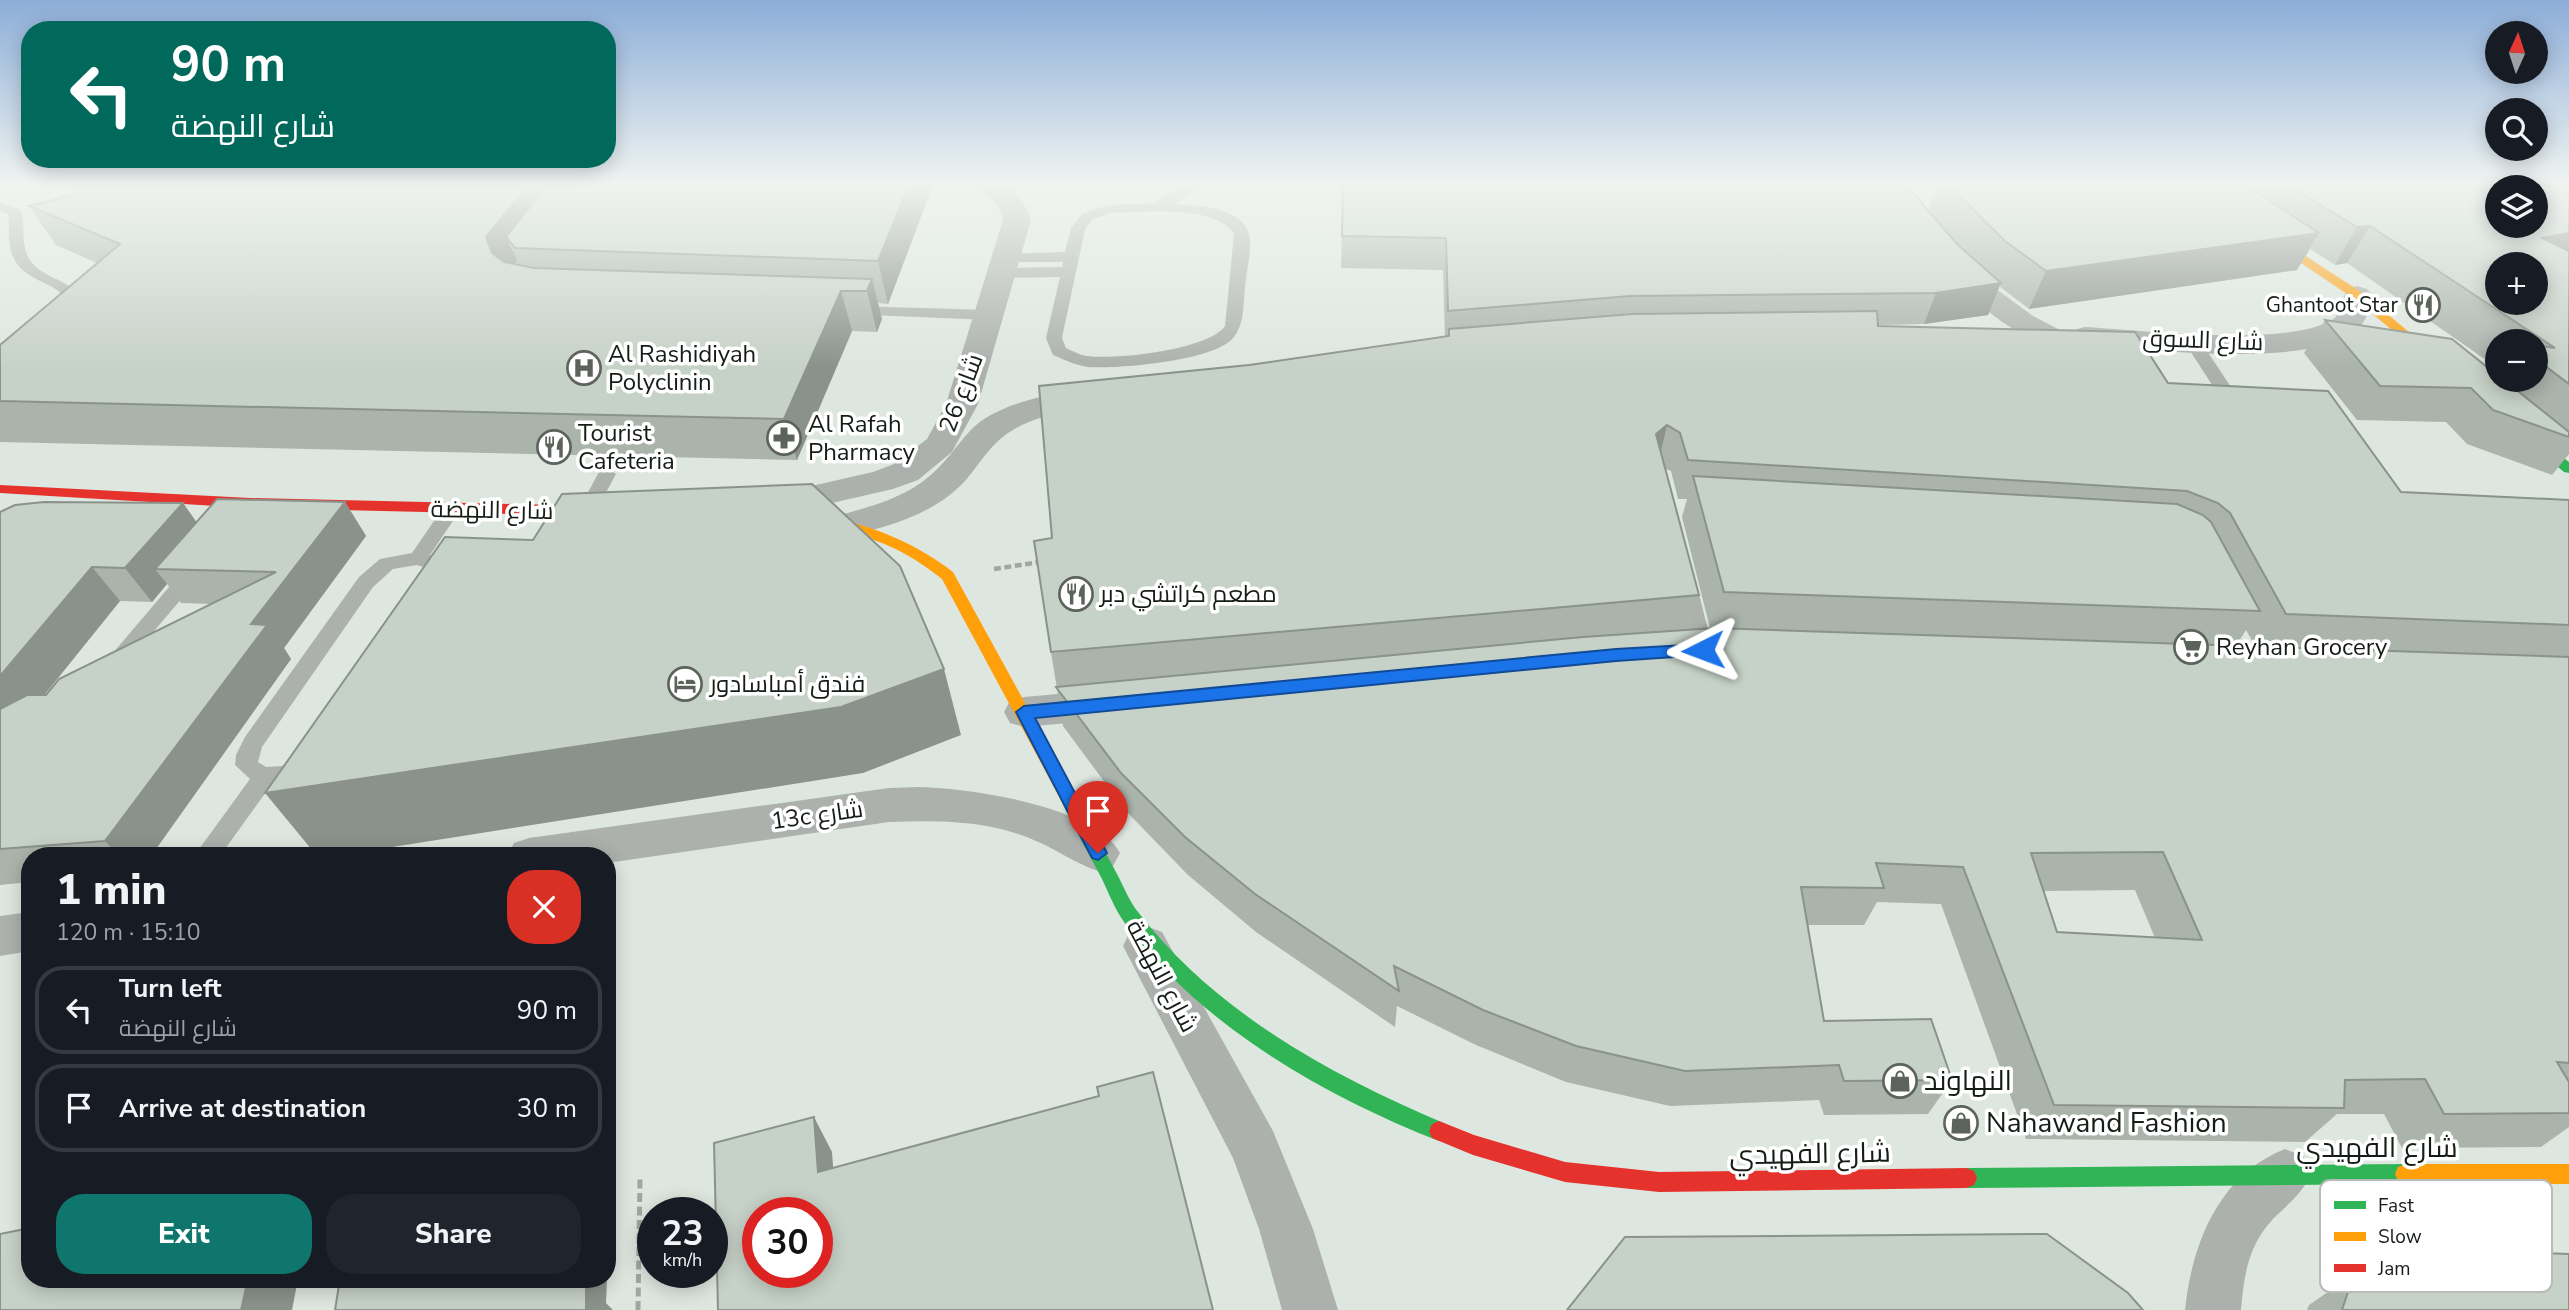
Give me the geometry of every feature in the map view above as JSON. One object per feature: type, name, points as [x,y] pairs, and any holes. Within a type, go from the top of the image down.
[{"type":"street","name":"شارع 26","points":[[750,514],[881,481],[925,459],[940,445],[962,404],[1010,246]]},
{"type":"street","points":[[1939,246],[1984,297],[2010,317],[2047,335]]},
{"type":"street","points":[[2282,246],[2357,296],[2457,377]]},
{"type":"street","name":"شارع السوق","points":[[1993,335],[2295,342],[2338,330],[2350,320],[2357,309],[2357,296]]},
{"type":"street","points":[[849,524],[874,519],[921,500],[939,487],[992,429],[1013,416],[1048,405],[1120,395]]},
{"type":"street","points":[[2508,418],[2569,469]]},
{"type":"street","name":"شارع النهضة","points":[[0,489],[250,503],[614,512]]},
{"type":"street","points":[[30,523],[108,496]]},
{"type":"street","name":"شارع النهضة","points":[[750,514],[849,524],[891,538],[927,558],[948,576],[1024,712],[1255,1148],[1286,1229],[1310,1310]]},
{"type":"street","points":[[1664,652],[1721,650]]},
{"type":"street","points":[[1024,712],[1148,700]]},
{"type":"street","name":"13c شارع","points":[[593,847],[889,805],[935,803],[980,806],[1023,815],[1062,831],[1098,853]]},
{"type":"street","name":"شارع الفهيدي","points":[[1130,916],[1179,970],[1239,1021],[1309,1068],[1387,1110],[1473,1145],[1565,1172],[1659,1182],[2285,1174],[2569,1174]]},
{"type":"street","points":[[0,936],[21,932]]},
{"type":"street","points":[[2213,1310],[2215,1277],[2229,1235],[2252,1199],[2285,1174]]},
{"type":"lane","points":[[18,246],[24,262],[42,279],[69,290],[74,300],[68,313],[60,320]]},
{"type":"lane","points":[[1074,246],[1054,338],[1059,351],[1091,362],[1198,350],[1223,342],[1233,326],[1241,246]]},
{"type":"lane","points":[[1005,265],[1069,265]]},
{"type":"lane","points":[[831,310],[989,315]]},
{"type":"lane","points":[[2191,340],[2231,390],[2200,389]]},
{"type":"lane","points":[[587,511],[607,474]]},
{"type":"lane","points":[[233,524],[250,503]]},
{"type":"lane","points":[[418,558],[452,509]]},
{"type":"lane","points":[[102,680],[207,555]]},
{"type":"lane","points":[[418,558],[430,559],[438,565],[440,574],[436,584],[323,748],[299,769],[265,776],[253,773],[246,765],[247,755],[366,582],[387,564],[418,558]]},
{"type":"lane","points":[[1684,572],[1721,650]]},
{"type":"lane","points":[[213,847],[265,776]]},
{"type":"path","points":[[948,576],[1044,562]]},
{"type":"path","points":[[638,1310],[640,1178]]},
{"type":"building","points":[[117,246],[489,246],[492,253],[504,262],[534,268],[872,279],[867,291],[841,291],[784,419],[0,401],[0,345]]},
{"type":"building","points":[[513,246],[884,246],[878,261]]},
{"type":"building","points":[[1446,246],[1959,246],[2001,283],[1936,293],[1630,296],[1448,311]]},
{"type":"building","points":[[2012,246],[2225,246],[2046,271]]},
{"type":"building","points":[[2401,246],[2559,246],[2569,251],[2569,384],[2548,368],[2548,347],[2555,348],[2548,343],[2548,329],[2526,329],[2505,315],[2548,315],[2548,252],[2485,252],[2485,302]]},
{"type":"building","points":[[1877,311],[1878,326],[2135,332],[2168,383],[2328,391],[2401,492],[2569,500],[2569,625],[2286,614],[2230,513],[2218,503],[2187,491],[1688,460],[1680,433],[1667,425],[1656,434],[1699,595],[1051,652],[1034,541],[1052,538],[1039,386],[1249,365],[1449,336],[1449,329],[1632,314]]},
{"type":"building","points":[[2325,320],[2452,339],[2485,365],[2485,392],[2519,392],[2569,432],[2569,437],[2493,410],[2471,388],[2380,386]]},
{"type":"building","points":[[1693,476],[2177,504],[2203,515],[2211,522],[2260,611],[1724,592]]},
{"type":"building","name":"فندق أمباسادور","points":[[812,484],[900,566],[944,669],[841,707],[265,793],[445,537],[533,540],[562,494]]},
{"type":"building","points":[[217,499],[345,502],[251,624],[267,625],[105,841],[0,849],[0,709],[27,695],[46,695],[59,679],[276,572],[155,569]]},
{"type":"building","points":[[44,502],[183,503],[125,568],[92,567],[0,676],[0,512],[15,505]]},
{"type":"building","points":[[1715,628],[2569,657],[2569,1063],[2557,1062],[2569,1082],[2569,1113],[2444,1114],[2425,1079],[2345,1080],[2344,1108],[2054,1105],[1963,867],[1876,863],[1884,888],[1801,887],[1824,1021],[1931,1019],[1952,1080],[1844,1081],[1839,1065],[1685,1071],[1576,1046],[1483,1010],[1394,966],[1399,991],[1255,894],[1185,837],[1121,773],[1056,687],[1583,637]],"holes":[[[2163,852],[2202,940],[2057,932],[2031,853]]]},
{"type":"building","points":[[1153,1072],[1213,1310],[718,1310],[717,1288],[728,1288],[728,1197],[715,1197],[714,1143],[814,1117],[818,1172],[1099,1096],[1097,1087]]},
{"type":"building","points":[[21,1230],[21,1288],[246,1288],[241,1310],[0,1310],[0,1234]]},
{"type":"building","points":[[2047,1234],[2128,1293],[2143,1310],[1567,1310],[1625,1237]]},
{"type":"building","points":[[2552,1253],[2569,1254],[2569,1310],[2342,1310],[2348,1292],[2552,1292]]},
{"type":"building","points":[[339,1288],[586,1288],[586,1310],[335,1310]]},
{"type":"traffic: fast","points":[[2522,430],[2569,469]]},
{"type":"traffic: fast","points":[[1069,799],[1128,913],[1162,953],[1196,986],[1232,1017],[1312,1069],[1396,1113],[1439,1131]]},
{"type":"traffic: fast","points":[[1966,1178],[2406,1174]]},
{"type":"traffic: slow","points":[[2283,246],[2357,295],[2440,363]]},
{"type":"traffic: slow","points":[[807,517],[882,536],[916,553],[948,576],[1069,799]]},
{"type":"traffic: slow","points":[[2406,1174],[2569,1174]]},
{"type":"traffic: jam","points":[[0,489],[250,503],[603,511]]},
{"type":"traffic: jam","points":[[1439,1131],[1473,1145],[1565,1172],[1659,1182],[1966,1178]]},
{"type":"place","name":"Ghantoot Star","points":[[2423,305]]},
{"type":"place","name":"Al Rashidiyah Polyclinin","points":[[584,368]]},
{"type":"place","name":"Al Rafah Pharmacy","points":[[784,438]]},
{"type":"place","name":"Tourist Cafeteria","points":[[554,447]]},
{"type":"place","name":"مطعم كراتشي دبر","points":[[1076,594]]},
{"type":"place","name":"Reyhan Grocery","points":[[2191,647]]},
{"type":"place","name":"فندق أمباسادور","points":[[685,684]]},
{"type":"place","name":"النهاوند","points":[[1900,1081]]},
{"type":"place","name":"Nahawand Fashion","points":[[1961,1123]]},
{"type":"route","points":[[1098,853],[1024,712],[1616,655],[1703,650]]}]
